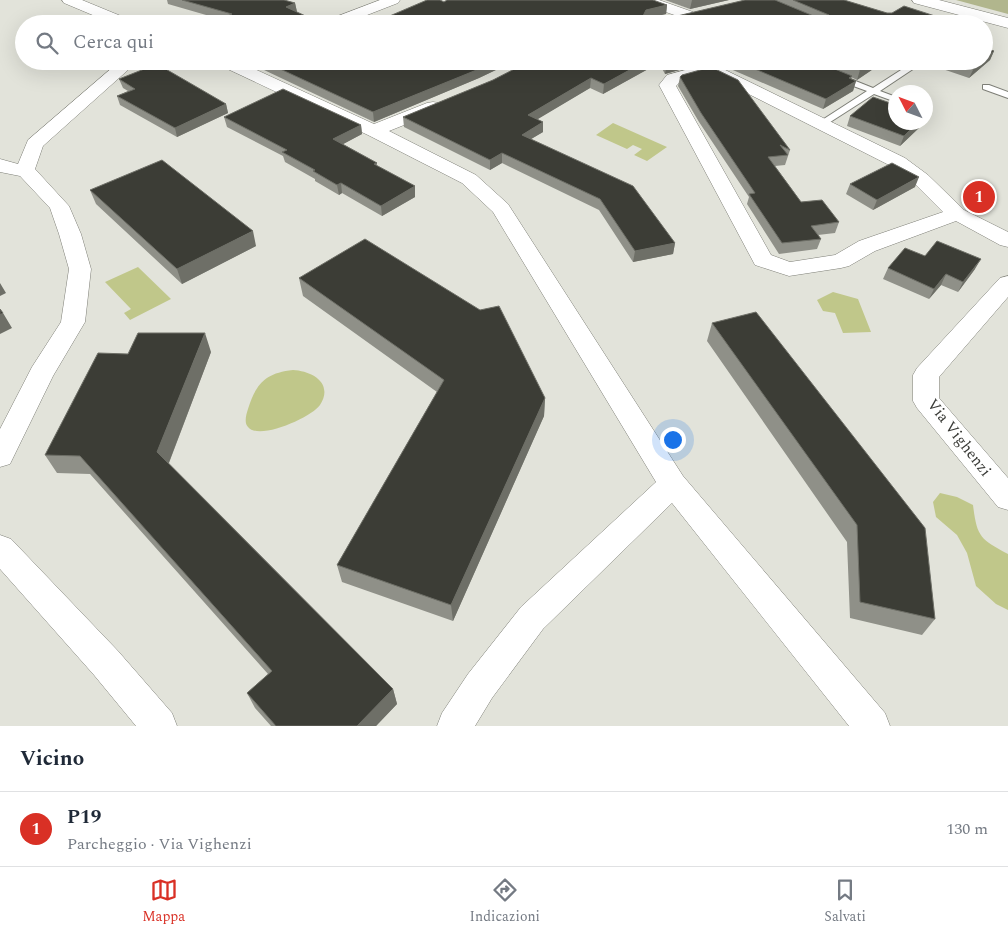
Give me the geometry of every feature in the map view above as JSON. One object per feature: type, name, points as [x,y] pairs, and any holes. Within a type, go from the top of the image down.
[{"type":"street","points":[[69,0],[106,15]]},
{"type":"street","points":[[354,15],[394,0]]},
{"type":"street","points":[[645,0],[688,15],[705,11]]},
{"type":"street","points":[[920,0],[968,15]]},
{"type":"street","points":[[993,22],[1008,24]]},
{"type":"street","points":[[24,170],[35,144],[120,70]]},
{"type":"street","points":[[243,70],[469,179],[501,208],[673,484],[872,726]]},
{"type":"street","points":[[705,70],[673,79],[667,85],[763,260],[790,269],[840,261],[867,246],[957,214]]},
{"type":"street","points":[[716,70],[898,162],[921,179],[957,214],[1008,240]]},
{"type":"street","points":[[374,132],[452,99]]},
{"type":"street","points":[[0,165],[12,170],[24,170],[59,206],[80,268],[73,322],[41,374],[0,456]]},
{"type":"street","name":"Via Vighenzi","points":[[1008,283],[926,375],[926,400],[1008,498]]},
{"type":"street","points":[[455,726],[480,686],[532,618],[673,484]]},
{"type":"street","points":[[0,548],[106,663],[159,726]]},
{"type":"lane","points":[[821,124],[906,70]]},
{"type":"lane","points":[[831,74],[888,97]]},
{"type":"lane","points":[[986,87],[1008,95]]},
{"type":"shaded area","points":[[956,0],[1008,0],[1008,14]]},
{"type":"shaded area","points":[[613,123],[667,147],[647,161],[634,155],[642,149],[633,145],[627,149],[596,135]]},
{"type":"shaded area","points":[[138,267],[171,299],[130,320],[124,313],[131,309],[105,282]]},
{"type":"shaded area","points":[[833,292],[858,299],[871,332],[843,333],[835,313],[823,311],[817,300]]},
{"type":"shaded area","points":[[293,370],[314,376],[323,385],[324,397],[320,405],[297,421],[285,426],[263,431],[254,431],[248,427],[246,421],[247,414],[258,386],[275,374]]},
{"type":"shaded area","points":[[940,493],[957,497],[973,505],[978,531],[991,545],[1008,554],[1008,610],[996,604],[976,586],[967,553],[957,535],[936,517],[933,502]]},
{"type":"building","points":[[182,0],[284,0],[295,3],[286,7],[303,15],[230,15],[232,14]]},
{"type":"building","points":[[427,0],[440,0],[444,2],[447,0],[653,0],[667,5],[646,10],[644,15],[392,15]]},
{"type":"building","points":[[745,0],[775,0],[811,15],[681,15]]},
{"type":"building","points":[[793,0],[844,0],[887,13],[892,13],[904,6],[932,15],[829,15]]},
{"type":"building","points":[[142,70],[167,70],[226,104],[175,128],[117,96],[135,89],[119,79]]},
{"type":"building","points":[[282,70],[477,70],[373,112]]},
{"type":"building","points":[[512,70],[630,70],[604,84],[591,78],[528,115],[543,122],[522,135],[633,186],[675,243],[635,251],[600,199],[502,153],[490,160],[403,117],[493,80]]},
{"type":"building","points":[[700,70],[717,70],[738,80],[790,150],[780,145],[788,155],[768,157],[801,202],[822,200],[839,222],[811,226],[821,239],[782,243],[749,194],[755,193],[701,113],[680,77]]},
{"type":"building","points":[[757,70],[837,70],[852,76],[849,78],[856,81],[826,99]]},
{"type":"building","points":[[283,89],[361,125],[333,139],[415,186],[381,206],[341,183],[337,185],[313,171],[315,170],[282,152],[287,150],[224,117]]},
{"type":"building","points":[[873,97],[888,102],[888,130],[910,130],[904,136],[850,116]]},
{"type":"building","points":[[162,160],[253,231],[177,269],[90,190]]},
{"type":"building","points":[[892,163],[919,177],[877,200],[850,184]]},
{"type":"building","points":[[365,239],[480,310],[499,306],[545,398],[451,605],[337,565],[444,380],[299,278]]},
{"type":"building","points":[[937,241],[981,259],[963,282],[946,274],[934,289],[888,268],[905,248],[925,256]]},
{"type":"building","points":[[756,312],[925,528],[935,619],[860,602],[857,525],[712,323]]},
{"type":"building","points":[[138,333],[205,333],[157,452],[393,689],[357,726],[276,726],[247,693],[272,671],[80,456],[45,455],[98,353],[128,354]]},
{"type":"place","name":"P19","points":[[979,197]]}]
